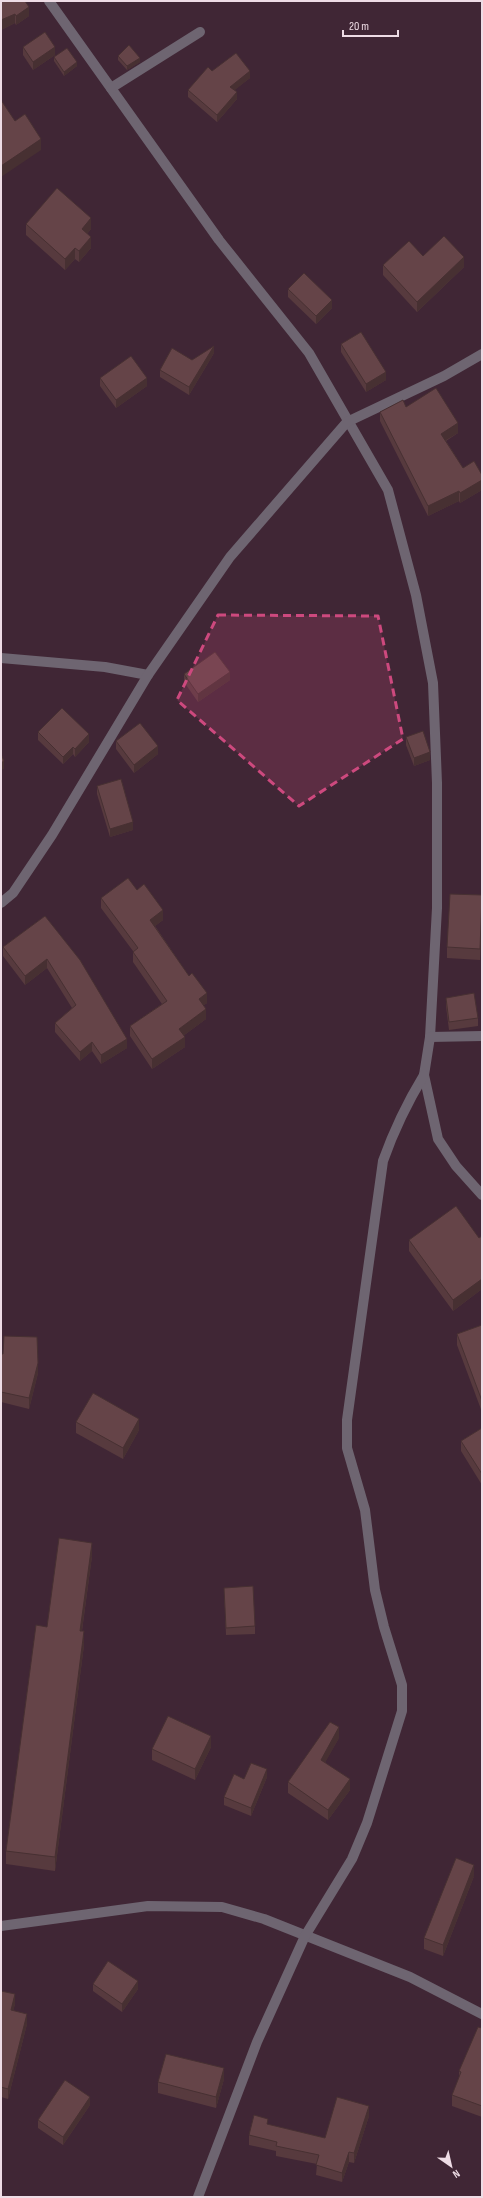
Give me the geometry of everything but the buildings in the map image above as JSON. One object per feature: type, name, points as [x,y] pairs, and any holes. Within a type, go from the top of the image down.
[{"type":"street","points":[[49,1],[219,240],[309,353],[347,422],[388,490],[416,595],[433,683],[437,783],[437,908],[430,1037],[424,1075],[430,1110],[438,1139],[456,1166],[482,1195]]},
{"type":"street","points":[[111,88],[200,32]]},
{"type":"street","points":[[1,903],[13,892],[52,835],[148,675],[230,557],[347,422],[444,376],[482,354]]},
{"type":"street","points":[[1,658],[105,667],[148,675]]},
{"type":"street","points":[[430,1037],[482,1036]]},
{"type":"street","points":[[198,2197],[257,2042],[305,1936],[352,1859],[367,1823],[402,1711],[402,1684],[384,1628],[375,1590],[365,1510],[347,1448],[347,1420],[383,1160],[404,1109],[424,1075]]},
{"type":"street","points":[[1,1926],[148,1906],[222,1907],[264,1920],[410,1977],[482,2014]]},
{"type":"highlighted area","points":[[218,615],[378,616],[403,739],[299,806],[177,700]]}]
